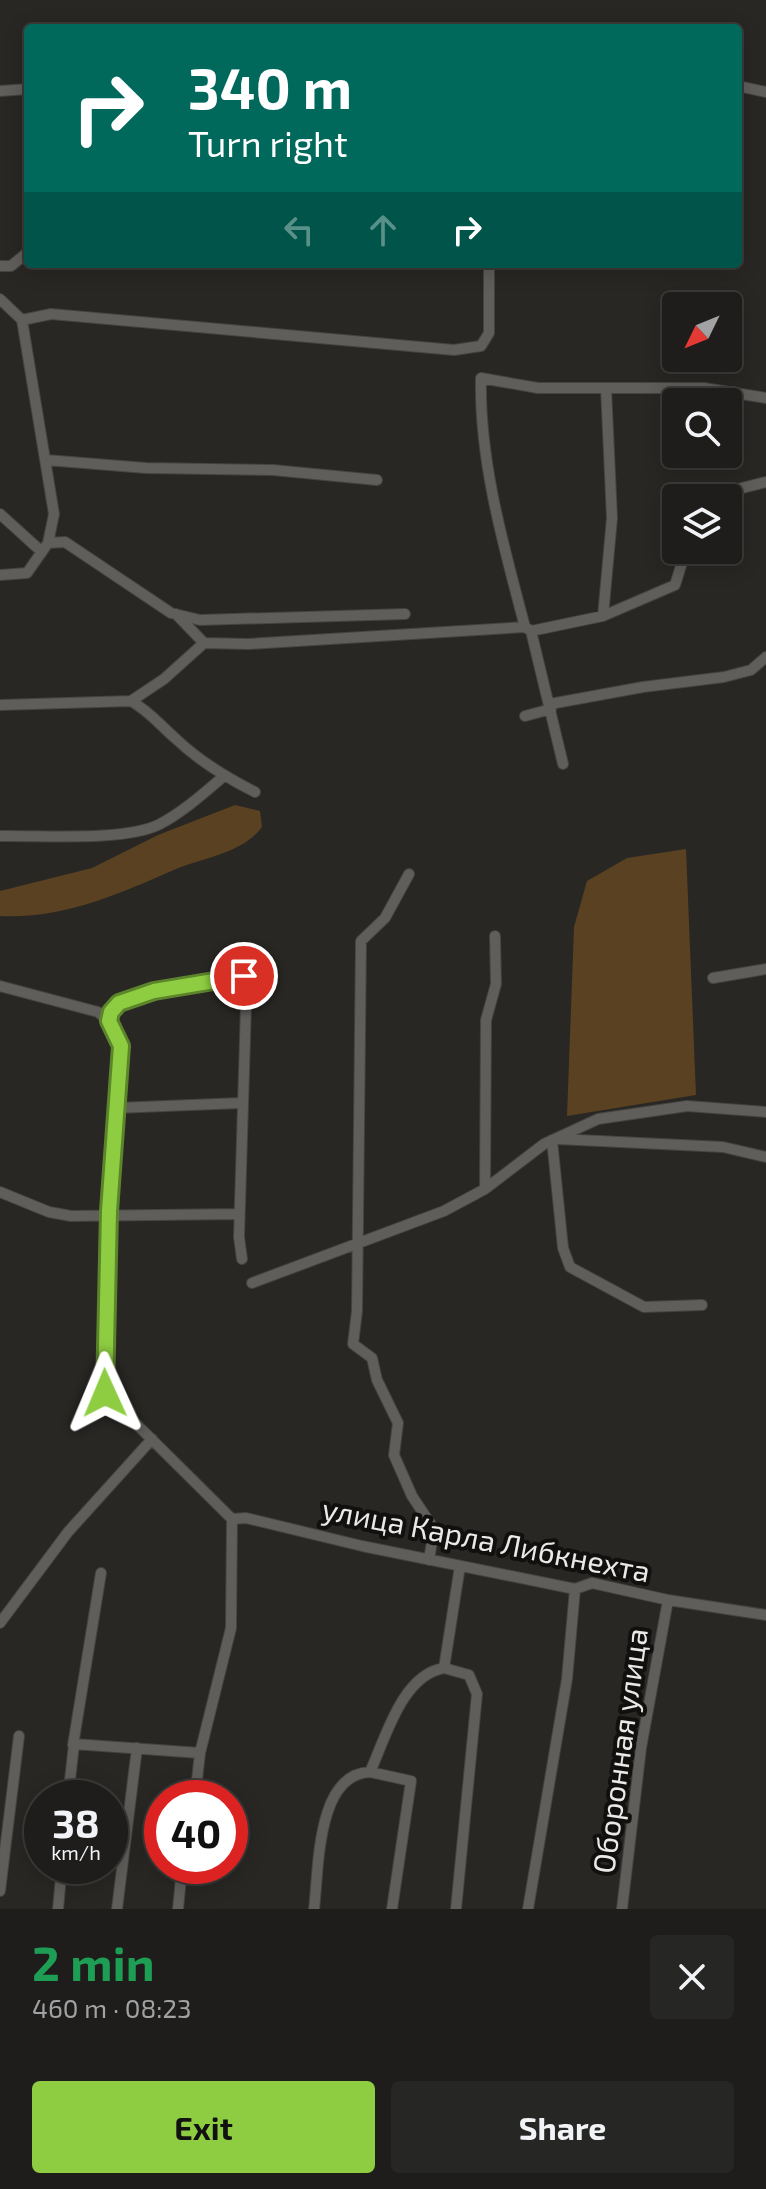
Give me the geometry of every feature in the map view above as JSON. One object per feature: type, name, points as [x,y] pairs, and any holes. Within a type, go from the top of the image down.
[{"type":"street","points":[[742,87],[766,92]]},
{"type":"street","points":[[0,91],[24,89]]},
{"type":"street","points":[[0,266],[11,266],[24,255]]},
{"type":"street","points":[[22,320],[51,314],[454,350],[481,346],[489,333],[489,268]]},
{"type":"street","points":[[0,299],[22,320],[54,514],[45,548],[27,573],[0,575]]},
{"type":"street","points":[[563,764],[551,707],[491,481],[480,407],[481,378],[538,388],[704,388],[766,398]]},
{"type":"street","points":[[603,616],[612,518],[606,388]]},
{"type":"street","points":[[46,460],[146,468],[273,470],[377,480]]},
{"type":"street","points":[[742,488],[766,482]]},
{"type":"street","points":[[0,514],[45,548]]},
{"type":"street","points":[[45,548],[65,542],[92,557],[122,582],[176,614],[204,643]]},
{"type":"street","points":[[131,701],[164,679],[204,643],[248,644],[528,629],[603,616],[675,585],[682,564]]},
{"type":"street","points":[[176,614],[200,620],[405,614]]},
{"type":"street","points":[[525,716],[551,707],[643,687],[724,677],[751,670],[766,657]]},
{"type":"street","points":[[0,705],[131,701],[150,712],[176,739],[224,776],[255,792]]},
{"type":"street","points":[[0,836],[136,833],[172,817],[224,776]]},
{"type":"street","points":[[409,874],[385,918],[361,941],[358,1244],[353,1344],[372,1358],[377,1380],[398,1423],[394,1455],[412,1496],[434,1529],[429,1560]]},
{"type":"street","points":[[485,1189],[486,1020],[496,984],[495,936]]},
{"type":"street","points":[[713,978],[766,969]]},
{"type":"street","points":[[109,1021],[111,1012],[119,1003],[154,991],[244,976],[246,1005],[239,1214],[242,1259]]},
{"type":"street","points":[[0,986],[98,1012],[109,1021],[121,1046],[109,1213],[105,1393],[232,1519],[231,1628],[200,1753],[197,1780]]},
{"type":"street","points":[[116,1108],[241,1103]]},
{"type":"street","points":[[252,1283],[444,1211],[485,1189],[554,1140],[598,1119],[687,1106],[766,1112]]},
{"type":"street","points":[[554,1140],[723,1147],[766,1157]]},
{"type":"street","points":[[554,1140],[563,1248],[570,1267],[644,1307],[702,1305]]},
{"type":"street","points":[[0,1192],[49,1212],[71,1216],[109,1213],[239,1214]]},
{"type":"street","points":[[0,1623],[68,1532],[152,1439]]},
{"type":"street","name":"улица Карла Либкнехта","points":[[232,1519],[246,1518],[429,1560],[575,1589],[592,1583],[668,1600],[766,1615]]},
{"type":"street","points":[[444,1668],[460,1566]]},
{"type":"street","points":[[70,1780],[101,1573]]},
{"type":"street","points":[[528,1909],[567,1679],[575,1589]]},
{"type":"street","name":"Оборонная улица","points":[[622,1909],[641,1748],[668,1600]]},
{"type":"street","points":[[370,1772],[410,1691],[428,1671],[444,1668],[469,1675],[477,1694],[456,1909]]},
{"type":"street","points":[[0,1891],[19,1736]]},
{"type":"street","points":[[73,1744],[200,1753]]},
{"type":"street","points":[[117,1909],[137,1748]]},
{"type":"street","points":[[314,1909],[331,1799],[347,1778],[370,1772],[411,1781],[392,1909]]},
{"type":"street","points":[[58,1909],[60,1884]]},
{"type":"street","points":[[178,1909],[180,1884]]},
{"type":"shaded area","points":[[235,805],[260,811],[262,827],[234,849],[91,903],[46,913],[0,916],[0,891],[92,868],[158,835]]},
{"type":"shaded area","points":[[686,849],[696,1095],[567,1116],[574,927],[587,881],[627,858]]},
{"type":"route","points":[[105,1393],[109,1211],[121,1046],[109,1021],[111,1012],[119,1003],[154,991],[244,976]]}]
